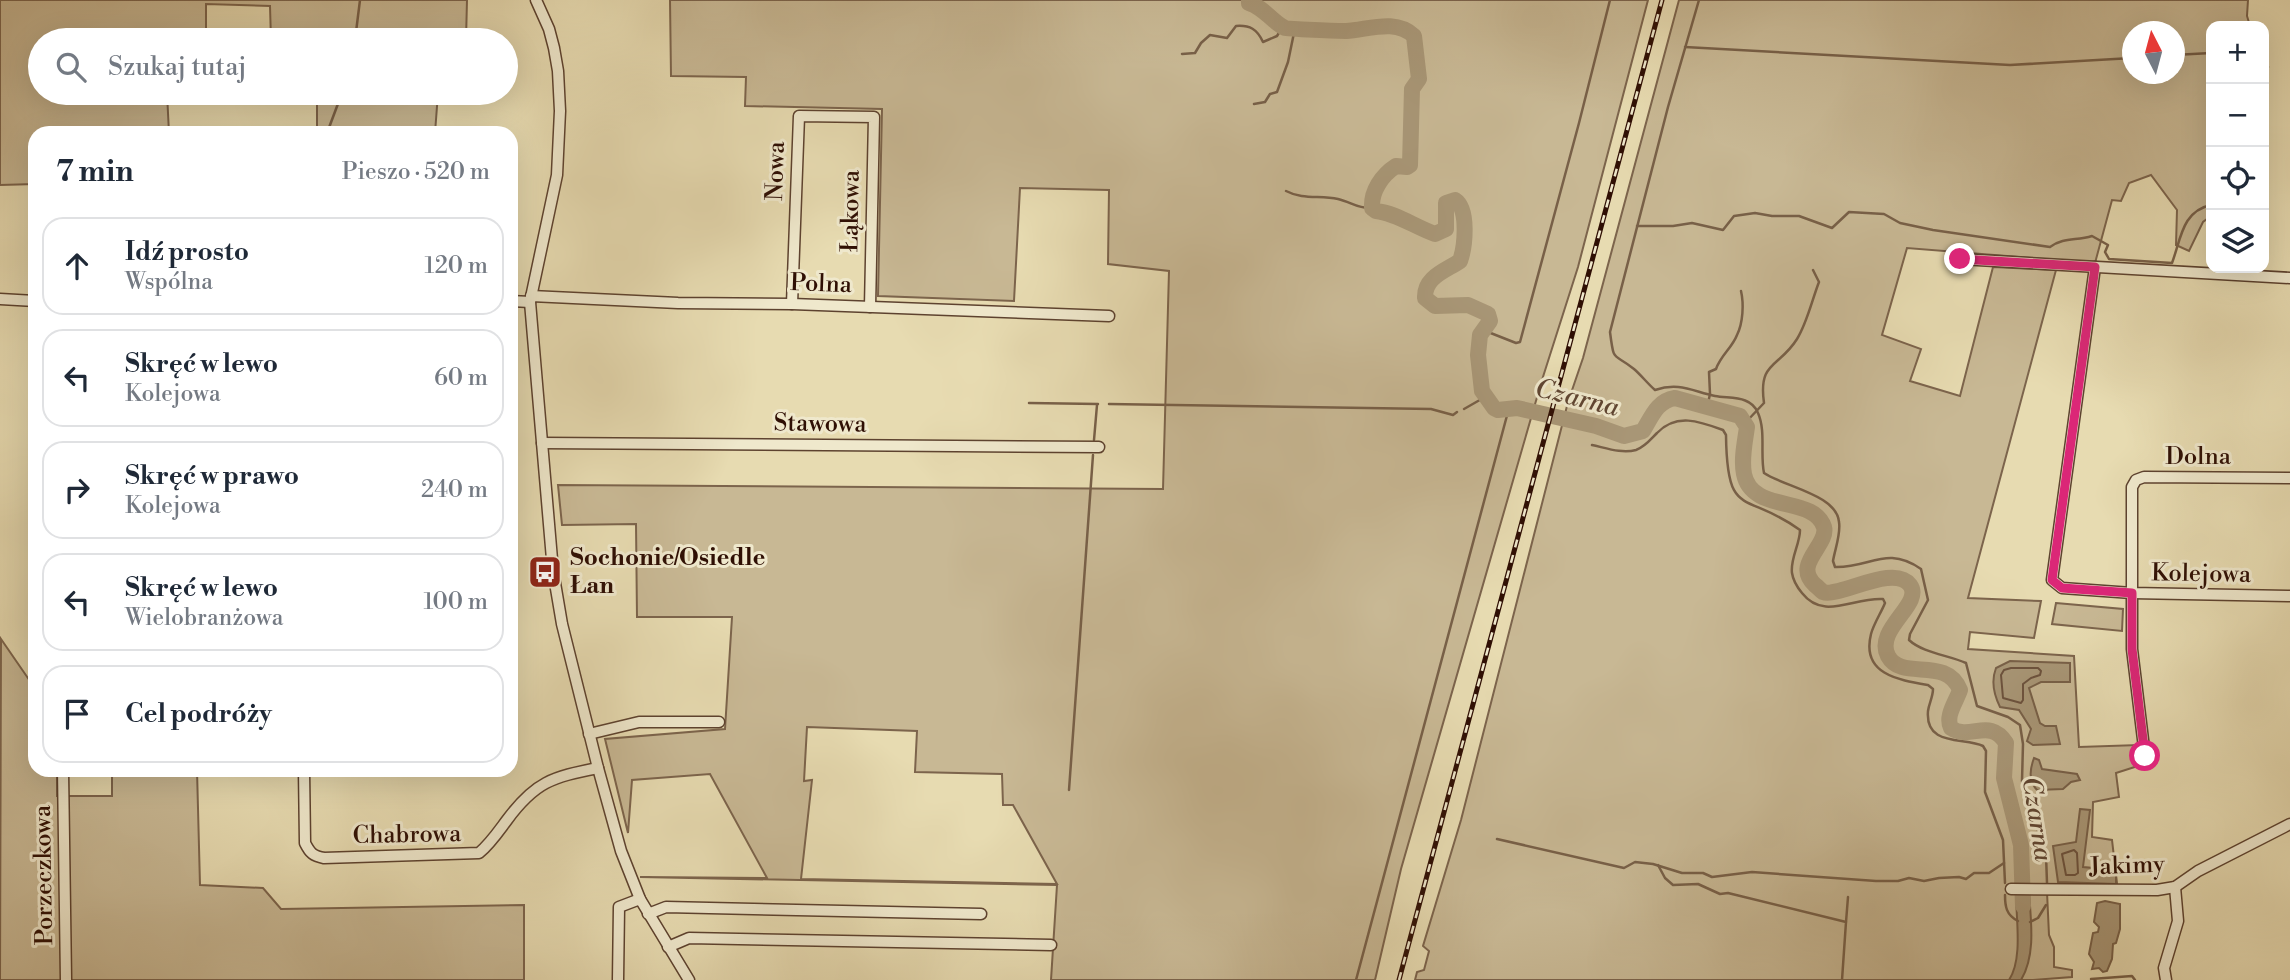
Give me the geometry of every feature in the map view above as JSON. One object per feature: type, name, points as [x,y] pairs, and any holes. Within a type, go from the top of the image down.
[{"type":"street","points":[[536,0],[554,48],[560,111],[555,187],[531,299],[553,571],[562,624],[621,851],[640,899],[689,980]]},
{"type":"street","name":"Nowa","points":[[792,304],[799,116],[874,117]]},
{"type":"street","name":"Łąkowa","points":[[870,307],[874,117]]},
{"type":"street","points":[[1960,259],[2290,278]]},
{"type":"street","name":"Kolejowa","points":[[2095,267],[2052,580],[2062,588],[2132,593],[2290,596]]},
{"type":"street","points":[[0,299],[28,301]]},
{"type":"street","name":"Polna","points":[[518,300],[792,304],[1109,316]]},
{"type":"street","name":"Stawowa","points":[[542,443],[1099,447]]},
{"type":"street","name":"Dolna","points":[[2132,593],[2132,487],[2136,480],[2144,477],[2290,478]]},
{"type":"street","points":[[2132,593],[2132,649],[2145,756]]},
{"type":"street","points":[[589,734],[639,722],[719,722]]},
{"type":"street","name":"Chabrowa","points":[[304,777],[305,843],[315,856],[324,858],[478,853],[486,847],[532,790],[565,775],[598,768]]},
{"type":"street","name":"Porzeczkowa","points":[[63,777],[66,980]]},
{"type":"street","name":"Jakimy","points":[[2011,889],[2157,890],[2175,887],[2198,871],[2290,824]]},
{"type":"street","points":[[2166,980],[2164,968],[2178,921],[2175,887]]},
{"type":"street","points":[[618,980],[619,907],[640,899]]},
{"type":"street","points":[[648,914],[666,907],[981,914]]},
{"type":"street","points":[[668,947],[689,938],[1051,945]]},
{"type":"shaded area","points":[[0,0],[467,0],[466,28],[271,28],[270,6],[206,4],[206,28],[28,28],[28,105],[168,105],[169,126],[28,126],[28,184],[0,185]]},
{"type":"shaded area","points":[[670,0],[1648,0],[1578,267],[1542,380],[1401,869],[1375,980],[1051,980],[1057,885],[640,877],[767,878],[710,774],[632,780],[628,833],[605,739],[725,729],[732,617],[637,617],[636,524],[562,525],[558,485],[1163,489],[1169,271],[1108,264],[1109,190],[1020,188],[1014,301],[878,296],[882,109],[745,106],[746,77],[671,76]],"holes":[[[807,727],[917,731],[915,772],[1002,774],[1003,805],[1013,805],[1057,884],[801,879],[812,780],[804,781]]]},
{"type":"shaded area","points":[[1679,0],[2248,0],[2248,21],[2206,21],[2206,220],[2189,251],[2176,245],[2177,210],[2151,175],[2129,183],[2121,201],[2112,200],[2095,263],[1907,248],[1882,335],[1921,349],[1910,381],[1960,396],[1993,267],[2056,270],[1968,598],[2041,601],[2034,638],[1970,632],[1968,649],[2074,656],[2079,747],[2139,745],[2141,765],[2116,773],[2119,797],[2093,802],[2092,837],[2112,840],[2118,892],[2047,892],[2054,967],[2072,970],[2072,977],[2033,980],[1415,980],[1417,972],[1424,970],[1429,951],[1423,946],[1461,820],[1568,402],[1583,358]]},
{"type":"shaded area","points":[[317,105],[437,105],[436,126],[317,126]]},
{"type":"shaded area","points":[[2056,603],[2123,609],[2122,631],[2052,624]]},
{"type":"shaded area","points":[[1,639],[28,678],[28,777],[57,777],[57,796],[112,796],[112,777],[197,777],[200,885],[263,888],[281,909],[524,905],[524,980],[0,980]]},
{"type":"water","points":[[2010,661],[2070,663],[2070,682],[2041,682],[2029,688],[2040,723],[2056,726],[2060,744],[2033,745],[2027,741],[2031,729],[2019,710],[2000,707],[1994,688],[1994,673],[1996,668]]},
{"type":"water","points":[[2034,758],[2039,760],[2042,769],[2077,774],[2080,780],[2071,782],[2063,789],[2037,790],[2031,774]]},
{"type":"water","points":[[2080,809],[2090,810],[2083,867],[2116,870],[2116,884],[2058,882],[2053,846],[2076,842]]},
{"type":"water","points":[[2016,893],[2029,893],[2031,949],[2021,980],[2009,980],[2017,950]]},
{"type":"water","points":[[2105,901],[2120,904],[2120,929],[2116,943],[2113,944],[2112,959],[2107,971],[2103,972],[2099,968],[2092,969],[2094,962],[2089,954],[2093,933],[2098,932],[2099,927],[2094,922],[2097,903]]},
{"type":"waterway","points":[[356,28],[360,0]]},
{"type":"waterway","name":"Czarna","points":[[1249,0],[1249,3],[1260,8],[1285,28],[1346,31],[1390,26],[1398,27],[1414,36],[1419,79],[1412,89],[1410,165],[1396,166],[1386,174],[1375,190],[1372,208],[1435,234],[1446,229],[1446,203],[1455,200],[1459,205],[1465,229],[1460,261],[1432,280],[1425,298],[1435,306],[1468,305],[1488,314],[1490,321],[1480,335],[1478,355],[1482,391],[1494,408],[1517,408],[1596,426],[1624,436],[1643,431],[1659,406],[1675,398],[1740,416],[1747,427],[1743,462],[1749,486],[1758,495],[1808,511],[1818,517],[1824,527],[1824,534],[1807,570],[1815,585],[1823,592],[1831,593],[1880,579],[1902,579],[1910,585],[1910,600],[1888,636],[1888,656],[1903,667],[1935,671],[1953,680],[1960,690],[1950,714],[1951,728],[1965,732],[1987,730],[2000,735],[2006,743],[2004,778],[2021,845],[2023,906]]},
{"type":"waterway","points":[[1483,330],[1516,343],[1520,342],[1610,0]]},
{"type":"waterway","points":[[1699,0],[1668,107],[1610,332],[1612,349],[1618,358],[1634,369],[1655,390],[1685,388],[1740,399],[1755,407],[1762,427],[1764,473],[1820,498],[1836,513],[1839,536],[1833,561],[1835,567],[1888,558],[1909,562],[1921,569],[1928,600],[1909,640],[1928,651],[1966,663],[1977,706],[2008,717],[2020,725],[2023,744],[2022,781],[2046,855],[2047,883]]},
{"type":"waterway","points":[[1182,54],[1195,53],[1210,35],[1227,38],[1236,26],[1252,29],[1263,42],[1277,36],[1283,26]]},
{"type":"waterway","points":[[1254,104],[1265,102],[1270,94],[1277,92],[1288,62],[1295,28]]},
{"type":"waterway","points":[[1685,47],[2010,65],[2122,59]]},
{"type":"waterway","points":[[2185,54],[2206,53]]},
{"type":"waterway","points":[[330,126],[338,105]]},
{"type":"waterway","points":[[1286,191],[1338,199],[1372,208]]},
{"type":"waterway","points":[[1637,226],[1692,223],[1723,230],[1734,216],[1755,213],[1799,216],[1832,228],[1849,212],[1884,214],[1900,223],[1933,230],[2050,247],[2065,240],[2092,236],[2108,245],[2105,252],[2109,259],[2172,263],[2188,220],[2206,206]]},
{"type":"waterway","points":[[1746,422],[1764,403],[1763,389],[1767,372],[1790,348],[1804,326],[1819,282],[1813,270]]},
{"type":"waterway","points":[[1707,408],[1710,394],[1709,372],[1716,369],[1735,340],[1741,325],[1741,291]]},
{"type":"waterway","points":[[1464,409],[1485,397]]},
{"type":"waterway","points":[[1029,403],[1098,404]]},
{"type":"waterway","points":[[1109,404],[1431,409],[1453,415],[1457,412]]},
{"type":"waterway","points":[[1094,440],[1097,405]]},
{"type":"waterway","points":[[1356,980],[1509,408]]},
{"type":"waterway","points":[[1592,445],[1620,451],[1636,450],[1664,427],[1680,421],[1697,422],[1723,430],[1726,435],[1730,480],[1735,492],[1743,500],[1800,530],[1792,573],[1802,593],[1811,601],[1829,607],[1883,599],[1885,603],[1871,634],[1871,658],[1884,673],[1905,681],[1928,685],[1933,689],[1928,711],[1929,722],[1939,736],[1975,743],[1983,746],[1986,751],[1985,792],[2003,840],[2005,883]]},
{"type":"waterway","points":[[1069,790],[1093,455]]},
{"type":"waterway","points":[[1497,839],[1624,868],[1635,862],[1653,864],[1682,873],[1703,873],[1712,877],[1752,872],[1876,881],[1909,878],[1924,881],[1959,877],[1966,879],[1974,873],[1989,873],[2004,863]]},
{"type":"waterway","points":[[1658,865],[1665,878],[1673,885],[1698,884],[1720,894],[1728,893],[1846,922],[1842,980]]},
{"type":"waterway","points":[[2005,895],[2007,910],[2018,921]]},
{"type":"waterway","points":[[1846,922],[1848,897]]},
{"type":"waterway","points":[[2030,922],[2038,918],[2046,905]]},
{"type":"waterway","points":[[2091,979],[2132,976],[2135,980]]},
{"type":"railway","points":[[1399,980],[1662,0]]},
{"type":"place","name":"Sochonie/Osiedle Łan","points":[[545,572]]},
{"type":"route","points":[[1960,259],[2095,267],[2052,580],[2062,588],[2132,593],[2132,649],[2145,756]]}]
